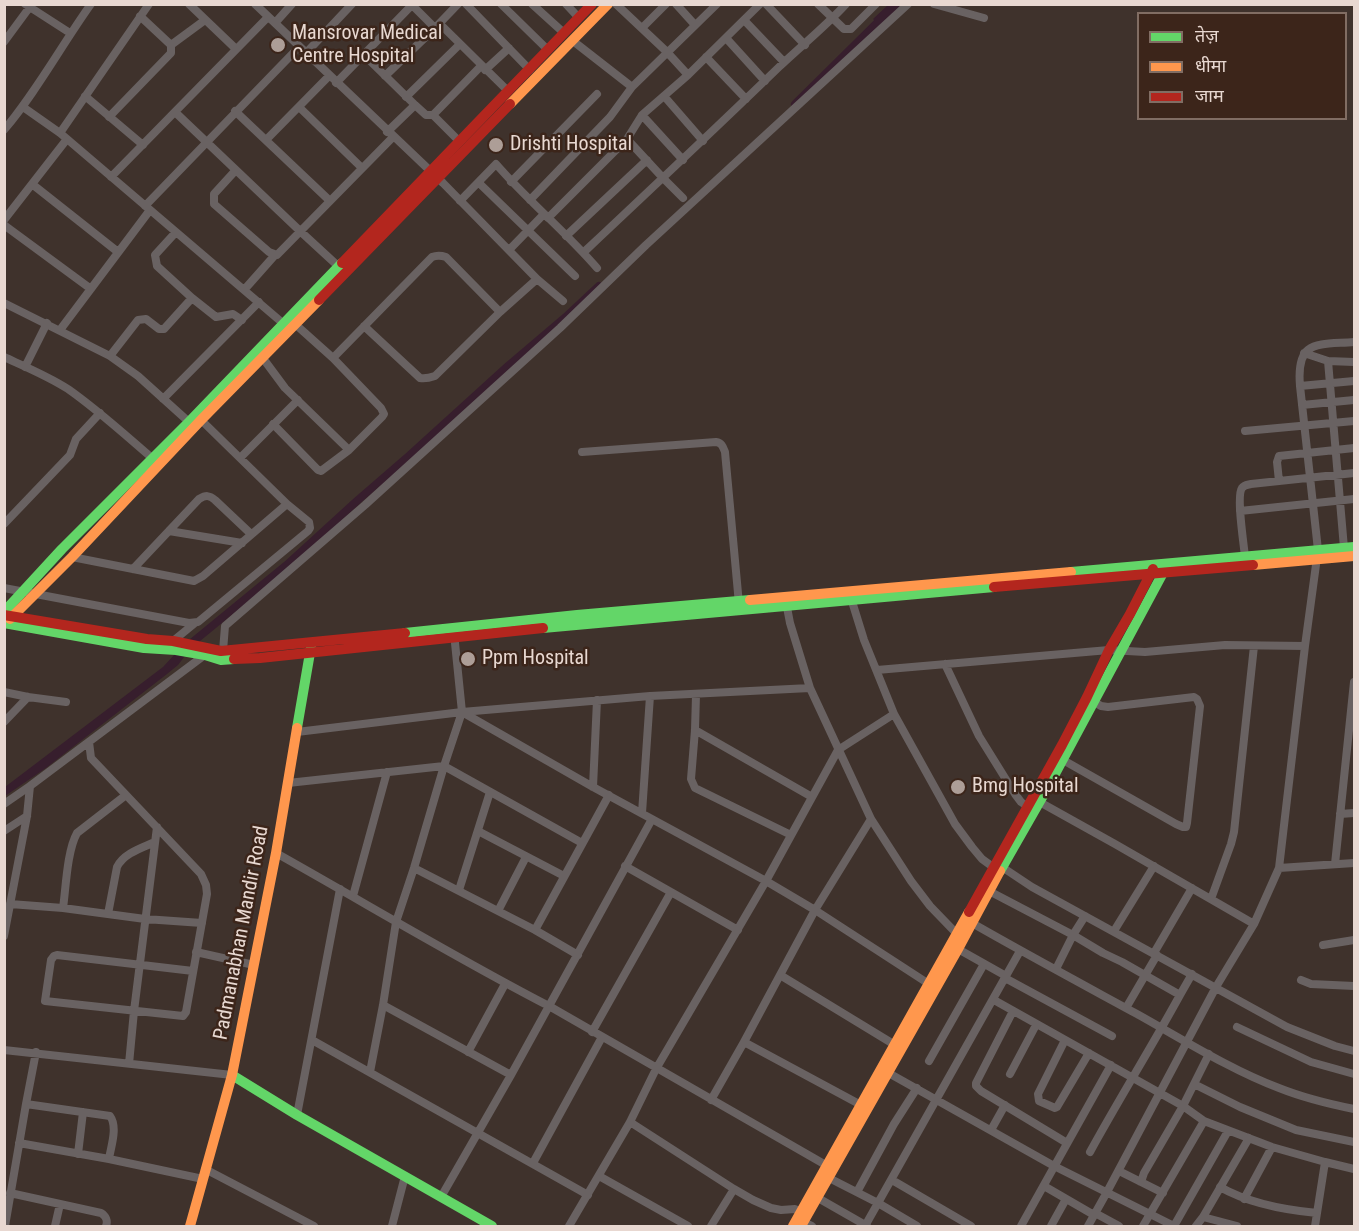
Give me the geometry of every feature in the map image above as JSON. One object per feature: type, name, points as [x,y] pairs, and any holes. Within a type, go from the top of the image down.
[{"type":"street","points":[[4,130],[23,108],[91,4]]},
{"type":"street","points":[[4,219],[32,184],[64,136],[85,96],[149,4]]},
{"type":"street","points":[[189,4],[236,49]]},
{"type":"street","points":[[255,4],[434,175],[537,279],[563,301]]},
{"type":"street","points":[[111,177],[236,49],[292,4]]},
{"type":"street","points":[[306,53],[352,4]]},
{"type":"street","points":[[386,76],[458,4]]},
{"type":"street","points":[[466,4],[530,70]]},
{"type":"street","points":[[501,4],[548,50]]},
{"type":"street","points":[[532,4],[564,33]]},
{"type":"street","points":[[566,4],[579,18]]},
{"type":"street","points":[[6,619],[72,557],[195,419],[289,326],[434,175],[459,141],[592,4]]},
{"type":"street","points":[[6,619],[22,591],[152,458],[262,357],[338,266],[608,4]]},
{"type":"street","points":[[616,4],[688,75]]},
{"type":"street","points":[[642,28],[666,4]]},
{"type":"street","points":[[676,4],[695,25]]},
{"type":"street","points":[[530,200],[609,117],[632,87],[717,4]]},
{"type":"street","points":[[509,250],[627,138],[642,115],[688,75],[760,4]]},
{"type":"street","points":[[766,4],[805,45]]},
{"type":"street","points":[[818,4],[844,29],[850,29],[876,4]]},
{"type":"street","points":[[584,252],[846,4]]},
{"type":"street","points":[[223,651],[225,626],[365,505],[560,328],[646,245],[908,4]]},
{"type":"street","points":[[934,4],[984,18]]},
{"type":"street","points":[[4,42],[29,5],[70,33]]},
{"type":"street","points":[[336,82],[412,5],[460,44],[508,91]]},
{"type":"street","points":[[110,117],[171,53],[171,45],[140,16]]},
{"type":"street","points":[[171,45],[205,20]]},
{"type":"street","points":[[744,20],[784,62]]},
{"type":"street","points":[[726,38],[765,81]]},
{"type":"street","points":[[573,40],[632,87]]},
{"type":"street","points":[[406,97],[460,44]]},
{"type":"street","points":[[60,330],[148,208],[206,142],[299,47]]},
{"type":"street","points":[[363,55],[426,115],[433,115],[509,48]]},
{"type":"street","points":[[706,57],[746,99]]},
{"type":"street","points":[[266,140],[329,76]]},
{"type":"street","points":[[511,182],[597,94]]},
{"type":"street","points":[[85,96],[143,145]]},
{"type":"street","points":[[664,96],[703,141]]},
{"type":"street","points":[[244,290],[274,255],[280,253],[362,168],[415,105]]},
{"type":"street","points":[[298,107],[362,168]]},
{"type":"street","points":[[23,108],[64,136],[244,290],[333,358],[381,408],[384,414],[349,450],[324,470],[318,470],[273,424]]},
{"type":"street","points":[[236,111],[330,201]]},
{"type":"street","points":[[175,112],[338,266]]},
{"type":"street","points":[[433,115],[459,141]]},
{"type":"street","points":[[642,115],[683,160]]},
{"type":"street","points":[[627,138],[684,198]]},
{"type":"street","points":[[566,236],[647,160]]},
{"type":"street","points":[[460,201],[496,164],[511,182],[584,252],[597,268]]},
{"type":"street","points":[[235,171],[214,195],[214,204],[274,255]]},
{"type":"street","points":[[479,183],[575,276]]},
{"type":"street","points":[[32,184],[118,252]]},
{"type":"street","points":[[4,225],[91,289]]},
{"type":"street","points":[[176,232],[155,255],[157,266],[216,317],[233,314],[242,320]]},
{"type":"street","points":[[333,358],[432,257],[437,255],[446,257],[500,312]]},
{"type":"street","points":[[364,326],[420,378],[425,379],[435,376],[537,279]]},
{"type":"street","points":[[110,356],[138,320],[146,320],[159,329],[164,329],[192,298]]},
{"type":"street","points":[[163,399],[259,302]]},
{"type":"street","points":[[4,303],[110,356],[138,376],[163,399],[195,419],[309,522],[308,531],[195,623],[175,645]]},
{"type":"street","points":[[25,367],[46,323]]},
{"type":"street","points":[[1088,1227],[1186,1041],[1254,924],[1279,868],[1317,555],[1300,366],[1304,353],[1313,346],[1354,342]]},
{"type":"street","points":[[1304,353],[1328,361],[1354,362]]},
{"type":"street","points":[[4,357],[66,388],[100,413],[152,458]]},
{"type":"street","points":[[262,357],[285,388],[349,450]]},
{"type":"street","points":[[850,596],[1317,555],[1349,547],[1341,500],[1328,361]]},
{"type":"street","points":[[1300,386],[1354,381]]},
{"type":"street","points":[[240,458],[298,400]]},
{"type":"street","points":[[1302,405],[1354,400]]},
{"type":"street","points":[[4,524],[70,455],[76,439],[100,413]]},
{"type":"street","points":[[1245,431],[1354,421]]},
{"type":"street","points":[[582,452],[720,443],[725,452],[739,605]]},
{"type":"street","points":[[1279,481],[1277,462],[1279,456],[1354,448]]},
{"type":"street","points":[[1245,557],[1240,511],[1240,494],[1244,486],[1354,473]]},
{"type":"street","points":[[133,569],[204,495],[215,500],[251,534]]},
{"type":"street","points":[[1240,511],[1354,499]]},
{"type":"street","points":[[72,557],[194,581],[203,576],[287,504]]},
{"type":"street","points":[[169,531],[242,543]]},
{"type":"street","points":[[202,651],[221,660],[454,632],[739,605],[1150,574],[1168,562],[1245,557],[1354,556]]},
{"type":"street","points":[[805,1221],[885,1071],[958,949],[965,928],[1033,802],[1122,650],[1159,569]]},
{"type":"street","points":[[1033,802],[1063,760],[1091,700],[1108,650],[1130,614],[1150,574]]},
{"type":"street","points":[[4,588],[195,623]]},
{"type":"street","points":[[850,596],[864,640],[894,714],[955,824],[982,859],[1287,1026],[1335,1046],[1354,1051]]},
{"type":"street","points":[[786,601],[790,623],[810,688],[838,750],[871,819],[930,906],[965,928],[1056,969],[1209,1054],[1279,1089],[1317,1101],[1354,1109]]},
{"type":"street","points":[[6,619],[147,639],[202,651],[311,648]]},
{"type":"street","points":[[370,1072],[396,922],[462,712],[454,632]]},
{"type":"street","points":[[877,670],[1108,650],[1146,652],[1226,645],[1305,646]]},
{"type":"street","points":[[1211,899],[1232,844],[1254,646]]},
{"type":"street","name":"Padmanabhan Mandir Road","points":[[190,1227],[232,1075],[276,853],[311,648]]},
{"type":"street","points":[[4,804],[89,742],[202,651]]},
{"type":"street","points":[[945,664],[979,736],[1015,794],[1116,844],[1254,924]]},
{"type":"street","points":[[1335,864],[1354,682]]},
{"type":"street","points":[[297,732],[462,712],[597,700],[810,688]]},
{"type":"street","points":[[4,692],[66,702]]},
{"type":"street","points":[[696,695],[691,779],[695,788],[791,835]]},
{"type":"street","points":[[642,813],[650,696]]},
{"type":"street","points":[[4,722],[28,697]]},
{"type":"street","points":[[1063,760],[1176,824],[1186,827],[1200,706],[1197,699],[1108,707],[1091,700]]},
{"type":"street","points":[[593,787],[597,700]]},
{"type":"street","points":[[462,712],[593,787],[766,881],[929,984]]},
{"type":"street","points":[[569,1227],[630,1122],[656,1069],[766,881],[838,750],[894,714]]},
{"type":"street","points":[[695,730],[812,797]]},
{"type":"street","points":[[89,742],[91,758],[201,874],[207,894],[186,1012],[183,1016],[45,1001],[51,960],[57,955],[193,971]]},
{"type":"street","points":[[1346,765],[1354,765]]},
{"type":"street","points":[[288,783],[444,766],[582,843]]},
{"type":"street","points":[[353,896],[387,772]]},
{"type":"street","points":[[4,936],[27,816],[30,786]]},
{"type":"street","points":[[459,890],[490,792]]},
{"type":"street","points":[[63,908],[74,838],[77,833],[126,795]]},
{"type":"street","points":[[534,930],[609,795]]},
{"type":"street","points":[[1340,814],[1354,813]]},
{"type":"street","points":[[4,831],[27,816]]},
{"type":"street","points":[[441,1197],[652,819]]},
{"type":"street","points":[[711,1100],[815,910],[871,819]]},
{"type":"street","points":[[129,1064],[157,827]]},
{"type":"street","points":[[478,831],[564,876]]},
{"type":"street","points":[[108,914],[120,861],[125,856],[155,842]]},
{"type":"street","points":[[276,853],[711,1100],[830,1171],[857,1192],[917,1227]]},
{"type":"street","points":[[498,911],[526,856]]},
{"type":"street","points":[[1279,868],[1354,863]]},
{"type":"street","points":[[626,866],[738,930]]},
{"type":"street","points":[[1114,931],[1154,866]]},
{"type":"street","points":[[793,1227],[805,1221],[861,1105],[885,1071],[895,1045],[929,984],[989,891],[997,867]]},
{"type":"street","points":[[414,868],[578,955]]},
{"type":"street","points":[[1126,1008],[1192,888]]},
{"type":"street","points":[[297,1115],[340,889]]},
{"type":"street","points":[[989,891],[1180,995]]},
{"type":"street","points":[[592,1032],[671,892]]},
{"type":"street","points":[[10,904],[202,923]]},
{"type":"street","points":[[1056,969],[1085,916]]},
{"type":"street","points":[[1323,945],[1354,940]]},
{"type":"street","points":[[958,949],[1112,1036]]},
{"type":"street","points":[[818,1198],[866,1226],[1020,951]]},
{"type":"street","points":[[196,952],[254,965]]},
{"type":"street","points":[[929,1061],[984,964]]},
{"type":"street","points":[[1090,1152],[1192,974]]},
{"type":"street","points":[[780,975],[895,1045]]},
{"type":"street","points":[[1301,980],[1311,984],[1354,986]]},
{"type":"street","points":[[468,1052],[506,984]]},
{"type":"street","points":[[994,1000],[1183,1106],[1204,1121],[1272,1147],[1354,1169]]},
{"type":"street","points":[[383,1005],[511,1075]]},
{"type":"street","points":[[1013,1011],[976,1086],[1067,1143]]},
{"type":"street","points":[[1010,1074],[1036,1025]]},
{"type":"street","points":[[1237,1027],[1311,1062],[1354,1074]]},
{"type":"street","points":[[533,1163],[602,1037]]},
{"type":"street","points":[[312,1040],[588,1195]]},
{"type":"street","points":[[1065,1040],[1038,1094],[1039,1101],[1055,1108],[1058,1107],[1089,1053]]},
{"type":"street","points":[[744,1042],[861,1105]]},
{"type":"street","points":[[4,1050],[232,1075],[492,1227]]},
{"type":"street","points":[[5,1227],[36,1052]]},
{"type":"street","points":[[1140,1182],[1209,1054]]},
{"type":"street","points":[[1021,1227],[1111,1065]]},
{"type":"street","points":[[885,1071],[1054,1166],[1174,1226],[1228,1131]]},
{"type":"street","points":[[1194,1084],[1240,1107],[1296,1130],[1354,1142]]},
{"type":"street","points":[[857,1192],[894,1124],[917,1089]]},
{"type":"street","points":[[26,1104],[110,1116],[114,1126],[109,1159]]},
{"type":"street","points":[[990,1130],[1005,1105]]},
{"type":"street","points":[[78,1154],[83,1112]]},
{"type":"street","points":[[1143,1227],[1204,1121]]},
{"type":"street","points":[[630,1122],[734,1190],[771,1208],[795,1209],[805,1221]]},
{"type":"street","points":[[1196,1227],[1249,1138]]},
{"type":"street","points":[[20,1143],[204,1174],[314,1227]]},
{"type":"street","points":[[1244,1199],[1272,1147]]},
{"type":"street","points":[[1315,1227],[1325,1162]]},
{"type":"street","points":[[1119,1171],[1163,1193]]},
{"type":"street","points":[[393,1226],[405,1176]]},
{"type":"street","points":[[599,1176],[688,1227]]},
{"type":"street","points":[[892,1180],[971,1227]]},
{"type":"street","points":[[1044,1186],[1116,1226]]},
{"type":"street","points":[[1220,1187],[1244,1199],[1294,1211],[1317,1213]]},
{"type":"street","points":[[711,1227],[734,1190]]},
{"type":"street","points":[[10,1193],[101,1213],[105,1215],[106,1227]]},
{"type":"street","points":[[1051,1227],[1066,1199]]},
{"type":"street","points":[[55,1227],[60,1204]]},
{"type":"street","points":[[1203,1217],[1237,1227]]},
{"type":"shaded area","points":[[888,5],[906,5],[880,26],[873,19]]},
{"type":"shaded area","points":[[175,654],[185,656],[178,665],[46,768],[5,796],[5,787],[163,667]]},
{"type":"waterway","points":[[795,104],[896,4]]},
{"type":"waterway","points":[[189,645],[289,563],[599,286]]},
{"type":"traffic: fast","points":[[4,612],[62,549],[189,422],[342,263]]},
{"type":"traffic: fast","points":[[1071,572],[1354,547]]},
{"type":"traffic: fast","points":[[1000,871],[1048,787],[1164,571]]},
{"type":"traffic: fast","points":[[543,628],[994,587]]},
{"type":"traffic: fast","points":[[405,633],[750,600]]},
{"type":"traffic: fast","points":[[4,623],[144,648],[176,650],[221,660],[234,659]]},
{"type":"traffic: fast","points":[[297,728],[311,647]]},
{"type":"traffic: fast","points":[[232,1075],[297,1115],[492,1226]]},
{"type":"traffic: slow","points":[[510,104],[608,4]]},
{"type":"traffic: slow","points":[[10,619],[319,300]]},
{"type":"traffic: slow","points":[[1253,565],[1354,556]]},
{"type":"traffic: slow","points":[[750,600],[1071,572]]},
{"type":"traffic: slow","points":[[190,1226],[232,1075],[276,853],[297,728]]},
{"type":"traffic: slow","points":[[801,1226],[1000,871]]},
{"type":"traffic: slow","points":[[793,1226],[969,912]]},
{"type":"traffic: jam","points":[[342,263],[592,4]]},
{"type":"traffic: jam","points":[[319,300],[510,104]]},
{"type":"traffic: jam","points":[[994,587],[1253,565]]},
{"type":"traffic: jam","points":[[969,912],[1062,745],[1109,650],[1153,569]]},
{"type":"traffic: jam","points":[[4,615],[147,639],[173,641],[221,651],[405,633]]},
{"type":"traffic: jam","points":[[234,659],[543,628]]},
{"type":"place","name":"Mansrovar Medical Centre Hospital","points":[[278,45]]},
{"type":"place","name":"Drishti Hospital","points":[[496,145]]},
{"type":"place","name":"Ppm Hospital","points":[[468,659]]},
{"type":"place","name":"Bmg Hospital","points":[[958,787]]}]
